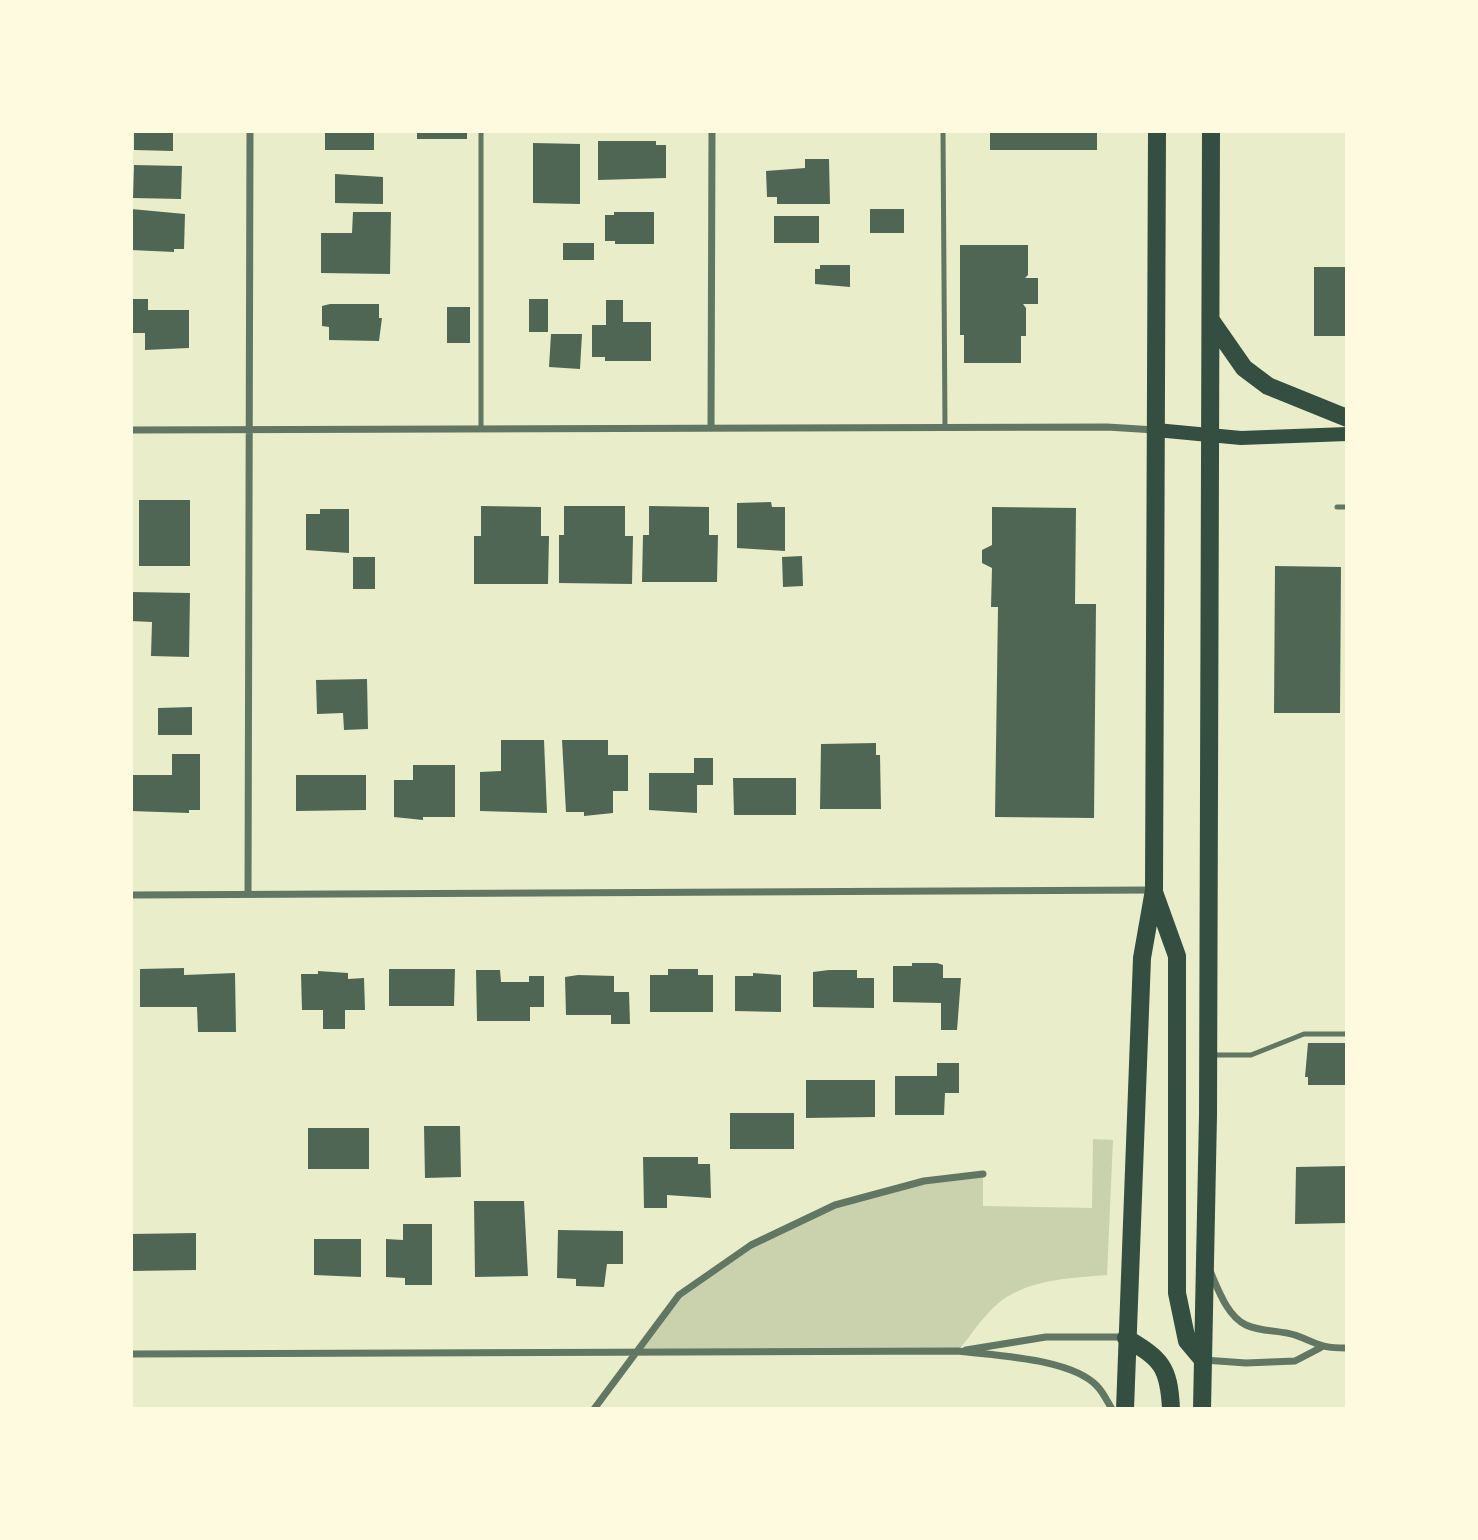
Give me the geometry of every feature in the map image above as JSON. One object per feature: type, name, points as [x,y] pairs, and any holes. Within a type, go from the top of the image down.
[{"type":"main road","points":[[1125,1409],[1142,958],[1154,890],[1157,131]]},
{"type":"main road","points":[[1202,1409],[1207,1263],[1211,131]]},
{"type":"main road","points":[[1212,321],[1244,368],[1252,374],[1292,398],[1347,418]]},
{"type":"main road","points":[[1156,430],[1241,438],[1347,434]]},
{"type":"main road","points":[[1154,890],[1177,956],[1177,1293],[1187,1341],[1203,1360]]},
{"type":"main road","points":[[1126,1338],[1155,1356],[1167,1375],[1171,1409]]},
{"type":"street","points":[[248,894],[250,131]]},
{"type":"street","points":[[711,426],[712,131]]},
{"type":"street","points":[[131,430],[711,426],[946,426],[1156,430]]},
{"type":"street","points":[[131,895],[1154,890]]},
{"type":"street","points":[[594,1409],[667,1308],[687,1289],[751,1245],[795,1222],[879,1192],[924,1181],[983,1174]]},
{"type":"street","points":[[1207,1263],[1224,1300],[1237,1318],[1247,1325],[1294,1335],[1320,1348],[1347,1348]]},
{"type":"street","points":[[958,1351],[1046,1337],[1126,1338]]},
{"type":"street","points":[[1203,1360],[1246,1363],[1295,1361],[1320,1348]]},
{"type":"street","points":[[131,1354],[958,1351],[1044,1363],[1072,1370],[1098,1387],[1112,1409]]},
{"type":"lane","points":[[481,131],[481,428]]},
{"type":"lane","points":[[943,131],[946,426]]},
{"type":"lane","points":[[1337,507],[1347,507]]},
{"type":"lane","points":[[1208,1055],[1251,1055],[1304,1034],[1347,1034]]},
{"type":"green space","points":[[1093,1139],[1113,1140],[1107,1275],[1052,1281],[1013,1294],[989,1312],[958,1351],[637,1351],[667,1309],[703,1276],[795,1222],[879,1192],[983,1174],[983,1206],[1092,1208]]},
{"type":"building","points":[[134,131],[173,131],[173,151],[134,150]]},
{"type":"building","points":[[325,131],[374,131],[374,150],[325,150]]},
{"type":"building","points":[[417,131],[467,131],[467,139],[417,139]]},
{"type":"building","points":[[990,131],[1097,131],[1097,150],[990,150]]},
{"type":"building","points":[[598,141],[656,141],[656,145],[666,145],[666,178],[598,180]]},
{"type":"building","points":[[533,143],[580,144],[580,204],[533,203]]},
{"type":"building","points":[[805,159],[829,159],[830,204],[777,204],[777,197],[767,197],[766,171],[805,168]]},
{"type":"building","points":[[134,165],[182,166],[181,199],[133,198]]},
{"type":"building","points":[[335,174],[383,177],[383,204],[335,203]]},
{"type":"building","points":[[131,209],[185,214],[184,249],[174,249],[174,252],[131,250]]},
{"type":"building","points":[[870,209],[904,209],[904,233],[870,233]]},
{"type":"building","points":[[353,212],[391,212],[390,274],[321,273],[321,233],[352,233]]},
{"type":"building","points":[[614,212],[654,212],[654,244],[615,244],[615,241],[605,241],[605,215],[614,215]]},
{"type":"building","points":[[774,216],[819,216],[819,243],[774,243]]},
{"type":"building","points":[[563,243],[594,243],[594,260],[563,260]]},
{"type":"building","points":[[960,245],[1028,245],[1028,275],[1025,278],[1038,278],[1038,304],[1023,304],[1026,308],[1026,336],[1021,336],[1021,363],[964,363],[964,335],[960,335]]},
{"type":"building","points":[[820,265],[850,265],[850,287],[815,284],[815,269],[820,269]]},
{"type":"building","points":[[1314,267],[1347,267],[1347,336],[1314,336]]},
{"type":"building","points":[[131,299],[148,299],[148,310],[189,310],[189,348],[145,350],[145,333],[131,333]]},
{"type":"building","points":[[529,299],[548,299],[548,332],[529,332]]},
{"type":"building","points":[[606,300],[623,300],[623,322],[651,322],[651,361],[605,361],[605,357],[592,357],[592,325],[606,325]]},
{"type":"building","points":[[379,304],[379,318],[382,318],[379,341],[329,340],[329,327],[322,326],[322,306]]},
{"type":"building","points":[[447,307],[470,307],[470,343],[447,343]]},
{"type":"building","points":[[551,334],[582,334],[580,369],[549,367]]},
{"type":"building","points":[[139,500],[190,500],[190,566],[139,566]]},
{"type":"building","points":[[771,502],[772,507],[785,507],[785,551],[737,548],[737,503]]},
{"type":"building","points":[[481,506],[541,507],[541,536],[549,536],[548,584],[474,584],[474,536],[481,536]]},
{"type":"building","points":[[564,506],[625,506],[625,536],[633,536],[632,584],[559,583],[559,535],[564,535]]},
{"type":"building","points":[[649,506],[709,507],[709,535],[718,535],[717,582],[642,582],[643,535],[649,535]]},
{"type":"building","points":[[992,507],[1076,508],[1075,604],[1096,604],[1094,818],[995,817],[998,607],[991,607],[992,568],[982,563],[982,550],[992,545]]},
{"type":"building","points":[[320,509],[349,509],[349,553],[306,550],[306,514],[320,514]]},
{"type":"building","points":[[802,556],[803,586],[783,587],[782,557]]},
{"type":"building","points":[[353,557],[375,557],[375,589],[353,589]]},
{"type":"building","points":[[1275,566],[1341,567],[1340,713],[1274,713]]},
{"type":"building","points":[[131,592],[190,593],[189,657],[151,656],[152,622],[131,621]]},
{"type":"building","points":[[367,679],[368,729],[344,730],[343,713],[317,714],[316,680]]},
{"type":"building","points":[[192,707],[192,735],[158,735],[158,708]]},
{"type":"building","points":[[501,740],[544,740],[547,813],[480,811],[480,772],[501,771]]},
{"type":"building","points":[[562,740],[608,740],[608,755],[628,755],[628,791],[613,791],[613,813],[584,816],[584,812],[566,812]]},
{"type":"building","points":[[876,743],[876,755],[880,755],[881,809],[820,809],[821,744]]},
{"type":"building","points":[[172,754],[200,754],[200,810],[189,810],[189,813],[131,811],[131,775],[172,775]]},
{"type":"building","points":[[694,758],[713,758],[713,785],[697,785],[697,813],[649,810],[649,773],[694,773]]},
{"type":"building","points":[[413,765],[455,765],[455,817],[423,817],[423,820],[394,817],[394,780],[413,780]]},
{"type":"building","points":[[296,775],[366,775],[366,810],[296,811]]},
{"type":"building","points":[[733,778],[796,778],[796,815],[734,815]]},
{"type":"building","points":[[912,963],[937,963],[943,965],[943,978],[961,978],[957,1030],[941,1030],[941,1003],[893,1002],[893,966],[912,966]]},
{"type":"building","points":[[184,968],[184,975],[235,973],[236,1032],[198,1032],[197,1007],[140,1007],[140,969]]},
{"type":"building","points":[[389,969],[455,969],[454,1006],[389,1006]]},
{"type":"building","points":[[668,969],[698,969],[698,975],[713,975],[713,1012],[650,1012],[650,975],[668,975]]},
{"type":"building","points":[[476,970],[500,970],[501,982],[529,982],[529,976],[544,976],[544,1007],[530,1007],[530,1021],[477,1021]]},
{"type":"building","points":[[857,970],[857,978],[874,978],[874,1008],[813,1007],[813,972]]},
{"type":"building","points":[[318,971],[348,973],[348,979],[364,978],[365,1010],[345,1010],[345,1029],[323,1029],[323,1010],[302,1010],[301,974],[318,974]]},
{"type":"building","points":[[753,973],[781,975],[781,1012],[735,1011],[735,976],[753,976]]},
{"type":"building","points":[[614,976],[614,992],[629,992],[630,1024],[611,1024],[611,1015],[566,1015],[565,977]]},
{"type":"building","points":[[1308,1043],[1347,1043],[1347,1085],[1308,1085],[1308,1077],[1305,1077]]},
{"type":"building","points":[[937,1063],[959,1063],[959,1093],[945,1093],[944,1115],[895,1115],[895,1076],[937,1076]]},
{"type":"building","points":[[806,1080],[875,1080],[875,1117],[806,1118]]},
{"type":"building","points":[[730,1113],[794,1113],[794,1149],[730,1149]]},
{"type":"building","points":[[424,1126],[460,1126],[461,1177],[425,1178]]},
{"type":"building","points":[[308,1128],[369,1128],[369,1169],[308,1169]]},
{"type":"building","points":[[643,1157],[698,1157],[698,1164],[710,1164],[711,1198],[667,1195],[667,1208],[644,1208]]},
{"type":"building","points":[[1347,1166],[1347,1223],[1295,1224],[1296,1167]]},
{"type":"building","points":[[474,1201],[524,1201],[528,1276],[475,1277]]},
{"type":"building","points":[[403,1224],[432,1224],[432,1285],[405,1285],[405,1278],[386,1277],[386,1239],[403,1240]]},
{"type":"building","points":[[558,1230],[623,1231],[623,1264],[607,1264],[604,1287],[576,1286],[576,1279],[557,1278]]},
{"type":"building","points":[[196,1233],[196,1270],[131,1271],[131,1234]]},
{"type":"building","points":[[314,1239],[361,1239],[361,1277],[314,1275]]}]
